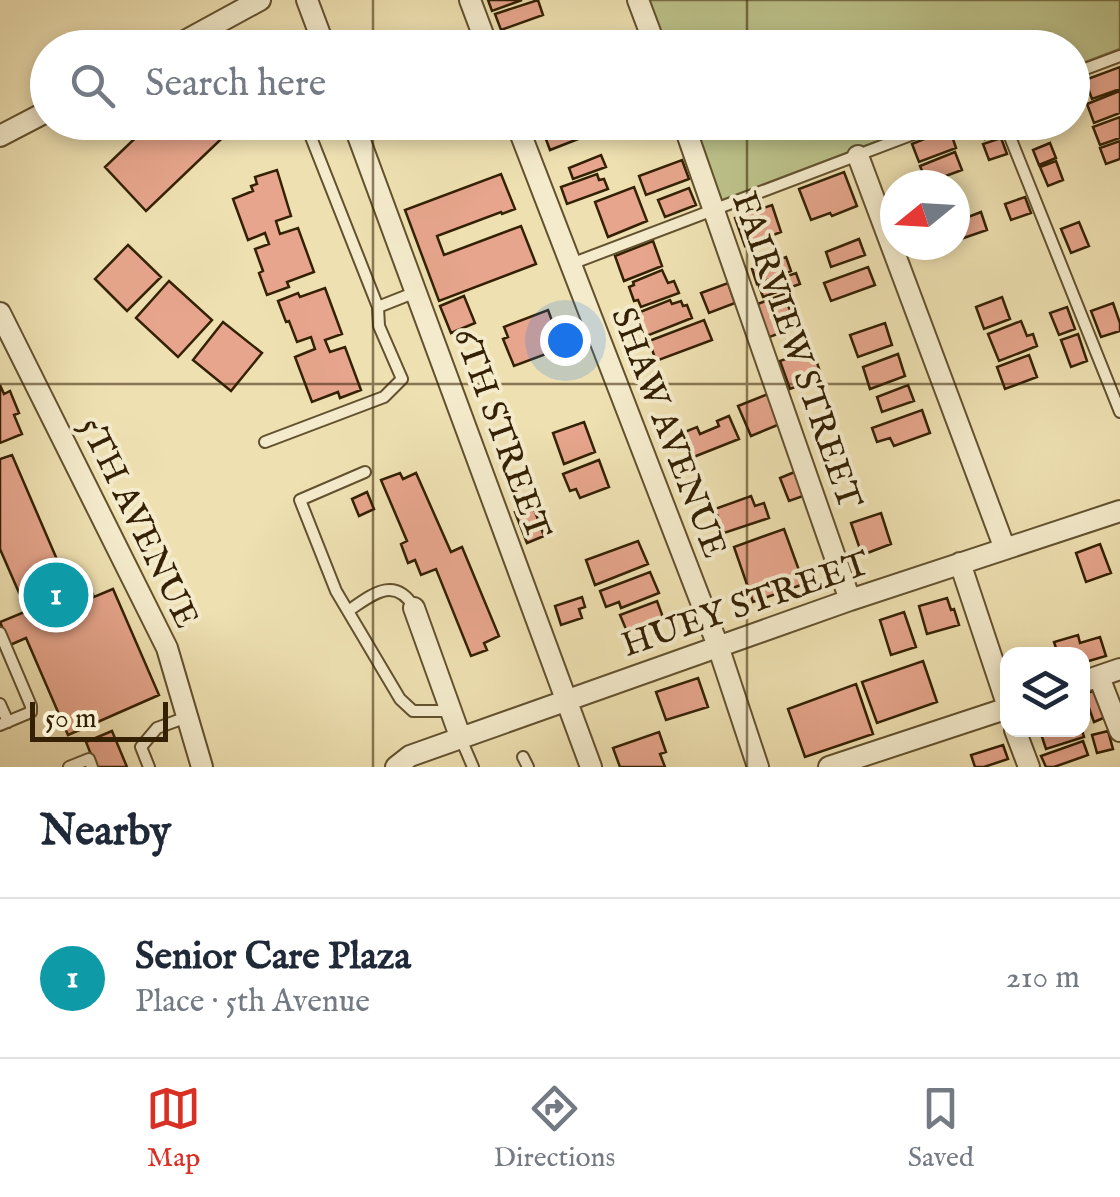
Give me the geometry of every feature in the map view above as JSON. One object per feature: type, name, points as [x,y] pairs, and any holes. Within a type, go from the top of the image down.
[{"type":"street","points":[[205,30],[260,0]]},
{"type":"street","points":[[307,0],[318,30]]},
{"type":"street","points":[[470,0],[481,30]]},
{"type":"street","points":[[638,0],[649,30]]},
{"type":"street","points":[[0,136],[30,120]]},
{"type":"street","name":"6TH STREET","points":[[359,140],[591,767]]},
{"type":"street","name":"SHAW AVENUE","points":[[523,140],[718,646],[758,767]]},
{"type":"street","name":"FAIRVIEW STREET","points":[[690,140],[850,600]]},
{"type":"street","points":[[858,156],[1004,549]]},
{"type":"street","name":"5TH AVENUE","points":[[0,313],[167,648],[202,767]]},
{"type":"street","name":"HUEY STREET","points":[[396,767],[410,756],[718,646],[1120,511]]},
{"type":"street","points":[[960,563],[1000,683]]},
{"type":"street","points":[[414,608],[461,738]]},
{"type":"street","points":[[1120,670],[1091,679],[1120,731]]},
{"type":"street","points":[[829,767],[1000,710]]},
{"type":"street","points":[[1017,737],[1028,767]]},
{"type":"lane","points":[[1090,67],[1120,56]]},
{"type":"lane","points":[[264,442],[384,397],[402,379],[379,326],[378,306],[312,140]]},
{"type":"lane","points":[[570,264],[899,140]]},
{"type":"lane","points":[[1011,140],[1120,412]]},
{"type":"lane","points":[[378,306],[416,292]]},
{"type":"lane","points":[[365,472],[300,500],[336,590],[406,707],[422,713],[451,711]]},
{"type":"lane","points":[[348,612],[392,588],[402,591],[414,608]]},
{"type":"lane","points":[[0,633],[31,712],[4,723],[0,704]]},
{"type":"lane","points":[[149,767],[141,747],[158,728],[187,718]]},
{"type":"lane","points":[[461,738],[473,767]]},
{"type":"lane","points":[[69,767],[89,759],[92,767]]},
{"type":"green space","points":[[647,0],[1120,0],[1120,49],[1090,60],[1090,30],[658,30]]},
{"type":"green space","points":[[698,140],[881,140],[720,201]]},
{"type":"building","points":[[488,0],[522,0],[492,11]]},
{"type":"building","points":[[538,0],[543,15],[501,30],[495,14]]},
{"type":"building","points":[[1120,67],[1120,89],[1092,99],[1090,78]]},
{"type":"building","points":[[1120,91],[1120,113],[1094,123],[1090,103]]},
{"type":"building","points":[[1120,117],[1120,138],[1100,145],[1093,127]]},
{"type":"building","points":[[133,140],[220,140],[146,211],[105,167]]},
{"type":"building","points":[[546,140],[576,140],[550,150]]},
{"type":"building","points":[[922,140],[953,140],[956,148],[919,162],[912,144]]},
{"type":"building","points":[[1002,140],[1007,154],[989,160],[983,144]]},
{"type":"building","points":[[1120,141],[1120,159],[1106,164],[1100,148]]},
{"type":"building","points":[[1050,143],[1056,158],[1039,165],[1033,150]]},
{"type":"building","points":[[955,152],[962,170],[922,170],[920,166]]},
{"type":"building","points":[[601,155],[606,167],[573,179],[569,168]]},
{"type":"building","points":[[682,160],[689,179],[646,195],[639,176]]},
{"type":"building","points":[[1056,161],[1063,180],[1048,186],[1040,167]]},
{"type":"building","points":[[277,170],[291,216],[276,221],[280,234],[298,228],[314,272],[267,295],[255,249],[269,244],[265,233],[248,240],[233,199],[253,191],[255,177]]},
{"type":"building","points":[[844,172],[857,206],[811,220],[799,189]]},
{"type":"building","points":[[501,174],[515,209],[437,236],[444,255],[521,226],[536,264],[439,301],[405,210]]},
{"type":"building","points":[[597,174],[608,189],[567,204],[561,187]]},
{"type":"building","points":[[634,187],[647,221],[608,237],[595,202]]},
{"type":"building","points":[[689,188],[696,205],[665,217],[658,200]]},
{"type":"building","points":[[1025,197],[1031,213],[1011,220],[1005,204]]},
{"type":"building","points":[[772,205],[781,232],[745,246],[735,218]]},
{"type":"building","points":[[981,212],[987,230],[970,236],[970,216]]},
{"type":"building","points":[[1079,222],[1089,246],[1071,253],[1061,229]]},
{"type":"building","points":[[859,239],[865,255],[831,267],[826,252]]},
{"type":"building","points":[[653,241],[662,266],[624,281],[615,256]]},
{"type":"building","points":[[128,245],[161,277],[127,311],[95,279]]},
{"type":"building","points":[[786,257],[791,271],[757,284],[752,269]]},
{"type":"building","points":[[868,267],[875,285],[831,301],[824,283]]},
{"type":"building","points":[[662,270],[668,283],[674,281],[679,293],[641,307],[629,287]]},
{"type":"building","points":[[796,273],[800,284],[763,297],[759,286]]},
{"type":"building","points":[[169,281],[212,320],[178,357],[136,318]]},
{"type":"building","points":[[728,283],[735,303],[709,313],[701,293]]},
{"type":"building","points":[[325,288],[342,334],[325,340],[330,352],[345,347],[361,390],[340,398],[338,392],[312,402],[295,357],[315,349],[311,337],[297,342],[278,301]]},
{"type":"building","points":[[784,294],[796,327],[767,338],[755,305]]},
{"type":"building","points":[[464,296],[475,323],[451,333],[440,306]]},
{"type":"building","points":[[1002,297],[1010,319],[984,329],[976,307]]},
{"type":"building","points":[[670,300],[672,304],[681,301],[683,306],[687,305],[692,318],[644,337],[635,314]]},
{"type":"building","points":[[1113,303],[1120,331],[1101,337],[1091,311]]},
{"type":"building","points":[[1067,307],[1075,329],[1059,335],[1050,313]]},
{"type":"building","points":[[548,310],[562,348],[514,366],[503,339],[508,337],[504,327]]},
{"type":"building","points":[[704,320],[712,340],[656,361],[649,341]]},
{"type":"building","points":[[1021,321],[1027,336],[1033,334],[1037,346],[999,361],[988,334]]},
{"type":"building","points":[[223,322],[262,353],[231,391],[193,360]]},
{"type":"building","points":[[885,323],[892,345],[858,357],[850,335]]},
{"type":"building","points":[[1078,334],[1087,361],[1071,367],[1061,340]]},
{"type":"building","points":[[812,349],[822,377],[790,389],[780,361]]},
{"type":"building","points":[[898,354],[905,376],[870,389],[863,367]]},
{"type":"building","points":[[1029,355],[1037,377],[1005,389],[997,367]]},
{"type":"building","points":[[0,385],[4,394],[10,391],[22,434],[0,443]]},
{"type":"building","points":[[908,385],[914,401],[882,412],[877,397]]},
{"type":"building","points":[[768,394],[780,424],[751,436],[738,406]]},
{"type":"building","points":[[922,410],[930,433],[894,446],[890,438],[877,442],[872,428]]},
{"type":"building","points":[[729,416],[739,439],[691,458],[682,433],[697,427],[700,434],[719,426],[717,421]]},
{"type":"building","points":[[584,422],[595,452],[564,464],[553,433]]},
{"type":"building","points":[[12,455],[71,592],[88,584],[94,597],[113,589],[159,695],[68,735],[26,638],[10,645],[0,622],[27,611],[0,549],[0,459]]},
{"type":"building","points":[[599,460],[609,487],[580,498],[576,489],[570,491],[563,474]]},
{"type":"building","points":[[797,471],[806,495],[789,501],[780,478]]},
{"type":"building","points":[[400,473],[403,479],[416,473],[451,552],[462,547],[499,636],[484,643],[487,650],[471,656],[436,569],[421,575],[415,560],[408,563],[401,544],[407,541],[381,480]]},
{"type":"building","points":[[367,492],[374,509],[359,516],[352,499]]},
{"type":"building","points":[[751,496],[755,506],[764,503],[769,518],[724,533],[715,509]]},
{"type":"building","points":[[533,506],[544,536],[527,543],[515,512]]},
{"type":"building","points":[[881,513],[891,544],[862,555],[851,523]]},
{"type":"building","points":[[784,529],[804,584],[753,602],[734,547]]},
{"type":"building","points":[[638,541],[648,564],[595,585],[586,560]]},
{"type":"building","points":[[1100,544],[1111,573],[1086,582],[1076,553]]},
{"type":"building","points":[[650,572],[659,593],[621,608],[619,602],[606,607],[600,591]]},
{"type":"building","points":[[582,597],[582,618],[561,625],[555,606]]},
{"type":"building","points":[[947,598],[959,625],[927,634],[919,606]]},
{"type":"building","points":[[657,601],[664,620],[628,634],[620,615]]},
{"type":"building","points":[[904,612],[916,647],[891,655],[880,620]]},
{"type":"building","points":[[1078,635],[1080,643],[1100,637],[1106,656],[1090,661],[1090,647],[1056,647],[1054,642]]},
{"type":"building","points":[[923,661],[937,702],[877,723],[862,682]]},
{"type":"building","points":[[698,678],[708,707],[666,720],[656,692]]},
{"type":"building","points":[[856,684],[873,734],[805,757],[788,709]]},
{"type":"building","points":[[1099,689],[1108,716],[1094,722],[1090,711],[1090,692]]},
{"type":"building","points":[[112,731],[127,767],[96,767],[86,742]]},
{"type":"building","points":[[1108,731],[1113,749],[1097,753],[1092,735]]},
{"type":"building","points":[[659,732],[666,752],[660,754],[665,767],[620,767],[613,748]]},
{"type":"building","points":[[1042,737],[1084,737],[1046,749]]},
{"type":"building","points":[[1083,741],[1088,755],[1046,767],[1041,756]]},
{"type":"building","points":[[1003,745],[1008,759],[975,767],[971,755]]},
{"type":"place","name":"Senior Care Plaza","points":[[56,595]]}]
